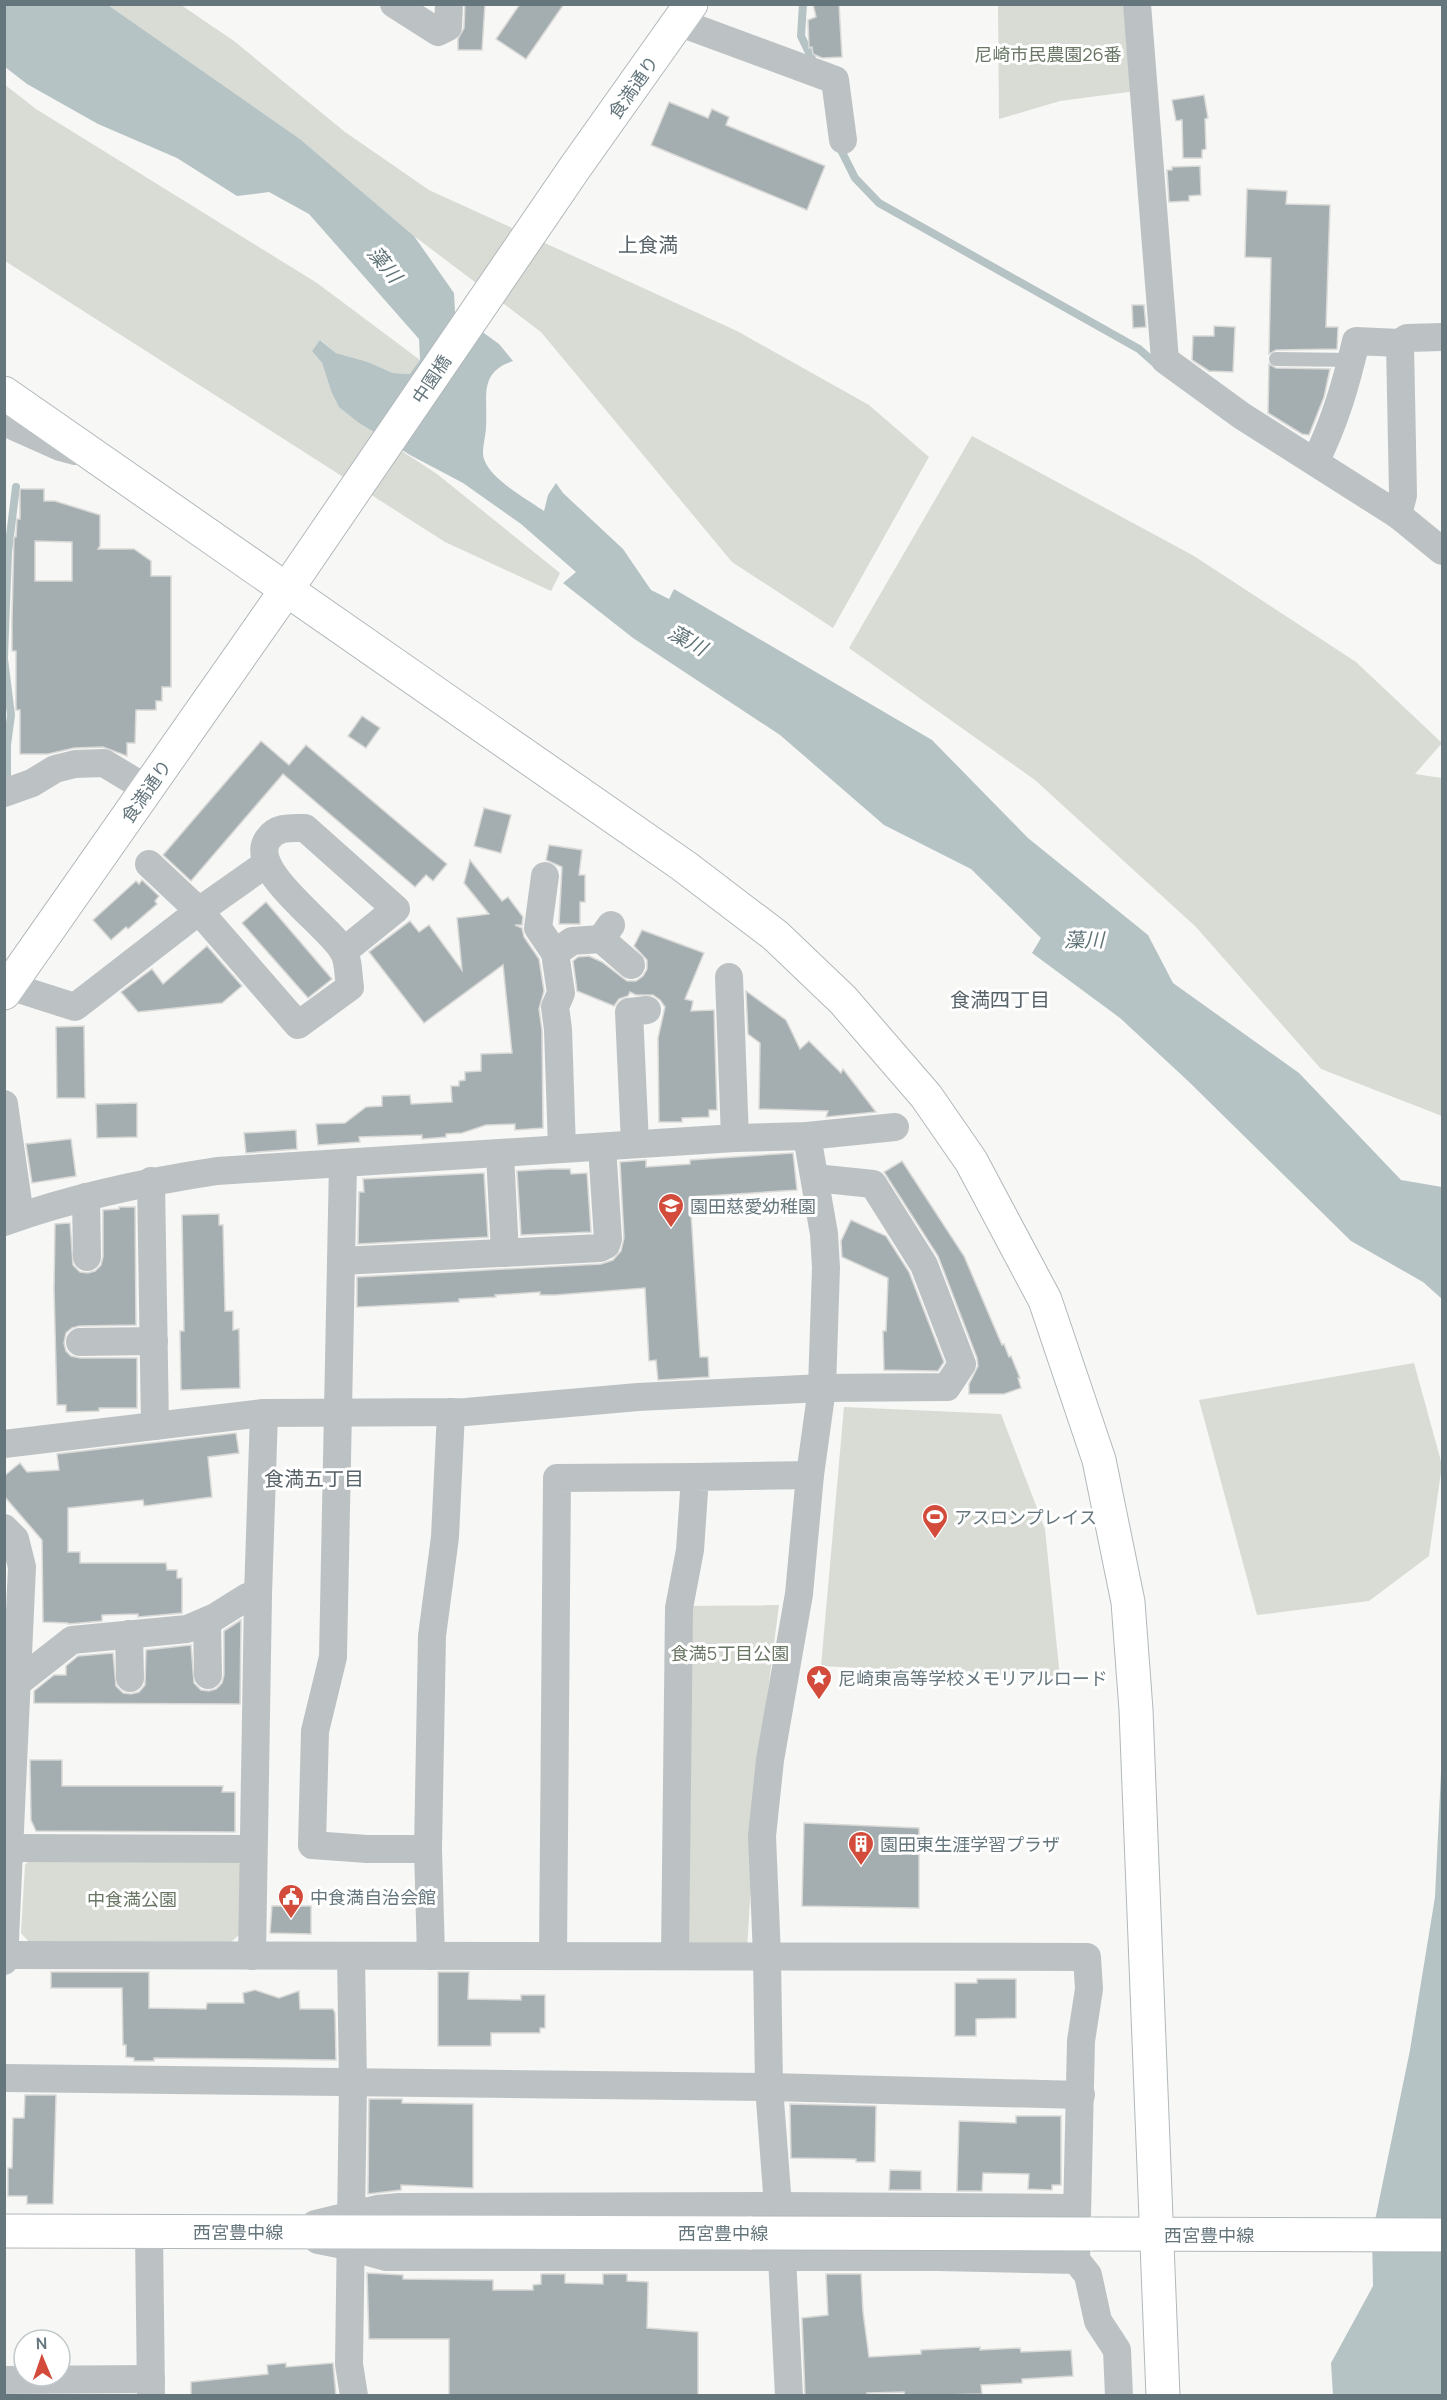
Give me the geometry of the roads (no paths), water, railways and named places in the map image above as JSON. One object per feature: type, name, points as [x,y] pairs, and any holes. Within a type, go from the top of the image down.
[{"type":"street","points":[[394,4],[438,32],[448,27],[449,4]]},
{"type":"street","points":[[1137,4],[1165,360],[1242,416],[1398,515],[1443,551]]},
{"type":"street","points":[[683,10],[835,80],[843,140]]},
{"type":"street","name":"食満通り","points":[[570,175],[683,10]]},
{"type":"street","name":"中園橋","points":[[292,583],[570,175]]},
{"type":"street","points":[[1315,462],[1335,420],[1356,341],[1400,343],[1407,338],[1443,337]]},
{"type":"street","points":[[1398,515],[1403,495],[1400,343]]},
{"type":"street","points":[[4,393],[292,583],[684,866],[776,936],[843,1000],[926,1096],[971,1161],[1045,1300],[1099,1460],[1128,1602],[1136,1710],[1146,1936],[1169,2235],[1163,2396]]},
{"type":"street","points":[[4,422],[60,447],[97,456]]},
{"type":"street","name":"食満通り","points":[[7,990],[292,583]]},
{"type":"street","points":[[4,793],[32,783],[55,768],[75,764],[104,763],[147,789]]},
{"type":"street","points":[[149,864],[199,911],[298,1025],[350,987],[344,951],[274,876],[264,857],[264,844],[271,834],[280,828],[305,828],[396,909],[344,951]]},
{"type":"street","points":[[7,990],[75,1007],[199,911],[267,863]]},
{"type":"street","points":[[545,876],[538,928],[555,953],[561,993],[555,1007],[558,1029],[562,1149]]},
{"type":"street","points":[[555,953],[572,941],[606,932],[631,965]]},
{"type":"street","points":[[729,977],[735,1138]]},
{"type":"street","points":[[629,1011],[635,1144]]},
{"type":"street","points":[[4,1104],[12,1219],[55,1204],[151,1181],[217,1172],[635,1144],[807,1136],[895,1127]]},
{"type":"street","points":[[778,2206],[769,2087],[762,1836],[770,1760],[799,1594],[810,1475],[822,1388],[826,1268],[824,1234],[807,1136]]},
{"type":"street","points":[[341,1261],[600,1248],[606,1245],[609,1239],[602,1147]]},
{"type":"street","points":[[500,1154],[504,1253]]},
{"type":"street","points":[[343,1163],[333,1657],[315,1731],[312,1845],[367,1849],[428,1849]]},
{"type":"street","points":[[4,1444],[264,1413],[451,1412],[638,1397],[822,1388],[947,1387],[962,1364],[924,1265],[873,1184],[815,1178]]},
{"type":"street","points":[[151,1181],[155,1426]]},
{"type":"street","points":[[86,1197],[87,1257]]},
{"type":"street","points":[[80,1342],[154,1341]]},
{"type":"street","points":[[430,1956],[428,1849],[432,1636],[445,1537],[451,1412]]},
{"type":"street","points":[[252,1956],[252,1850],[264,1413]]},
{"type":"street","points":[[553,1956],[557,1478],[810,1475]]},
{"type":"street","points":[[675,1956],[679,1608],[690,1550],[695,1477]]},
{"type":"street","points":[[4,1528],[15,1539],[22,1567],[12,1700],[10,1848],[4,1961]]},
{"type":"street","points":[[12,1700],[72,1640],[187,1629],[207,1621],[247,1597],[258,1594]]},
{"type":"street","points":[[207,1621],[208,1675]]},
{"type":"street","points":[[129,1634],[130,1678]]},
{"type":"street","points":[[10,1848],[252,1850]]},
{"type":"street","points":[[5,1955],[1087,1957],[1089,1989],[1082,2042],[1081,2234],[1098,2321],[1117,2350],[1119,2396]]},
{"type":"street","points":[[351,1956],[353,2084],[349,2364],[354,2396]]},
{"type":"street","points":[[4,2078],[353,2084],[769,2087],[1081,2095]]},
{"type":"street","points":[[351,2232],[376,2209],[399,2207],[778,2206],[1081,2234]]},
{"type":"street","name":"西宮豊中線","points":[[4,2231],[1443,2235]]},
{"type":"street","points":[[72,2386],[151,2387],[149,2232]]},
{"type":"street","points":[[351,2232],[386,2257],[938,2257],[1081,2234]]},
{"type":"street","points":[[782,2258],[789,2396]]},
{"type":"lane","points":[[1276,359],[1352,360]]},
{"type":"water","name":"藻川","points":[[4,5],[108,5],[300,139],[414,236],[454,293],[455,312],[499,344],[513,361],[494,372],[487,387],[483,456],[494,474],[544,511],[548,495],[556,483],[563,493],[623,549],[651,590],[669,599],[674,589],[932,740],[1028,838],[1148,935],[1173,983],[1299,1073],[1401,1180],[1442,1187],[1442,1299],[1423,1282],[1351,1241],[1187,1080],[1120,1018],[1032,953],[1041,938],[971,869],[884,825],[780,735],[633,638],[563,583],[576,572],[521,524],[463,483],[410,455],[359,423],[339,407],[322,363],[312,351],[320,340],[336,353],[368,362],[393,373],[410,374],[420,360],[419,339],[309,214],[269,192],[237,196],[177,158],[98,124],[27,84],[5,67]]},
{"type":"water","points":[[1442,1752],[1442,2395],[1333,2395],[1331,2363],[1373,2286],[1372,2235],[1410,2050],[1435,1897]]},
{"type":"waterway","points":[[803,4],[801,36],[814,63]]},
{"type":"waterway","points":[[839,146],[855,178],[879,203],[1139,349],[1157,365]]},
{"type":"waterway","points":[[4,657],[8,552],[16,487]]},
{"type":"waterway","points":[[4,659],[11,715],[7,745],[7,786]]},
{"type":"place","name":"園田慈愛幼稚園","points":[[671,1229]]},
{"type":"place","name":"アスロンプレイス","points":[[935,1540]]},
{"type":"place","name":"尼崎東高等学校メモリアルロード","points":[[819,1701]]},
{"type":"place","name":"園田東生涯学習プラザ","points":[[861,1867]]},
{"type":"place","name":"中食満自治会館","points":[[291,1920]]},
{"type":"district","name":"上食満","points":[[648,244]]},
{"type":"district","name":"食満四丁目","points":[[1000,999]]},
{"type":"district","name":"食満五丁目","points":[[314,1478]]},
{"type":"park label","name":"尼崎市民農園26番","points":[[1048,54]]},
{"type":"park label","name":"食満5丁目公園","points":[[730,1653]]},
{"type":"park label","name":"中食満公園","points":[[132,1899]]}]
